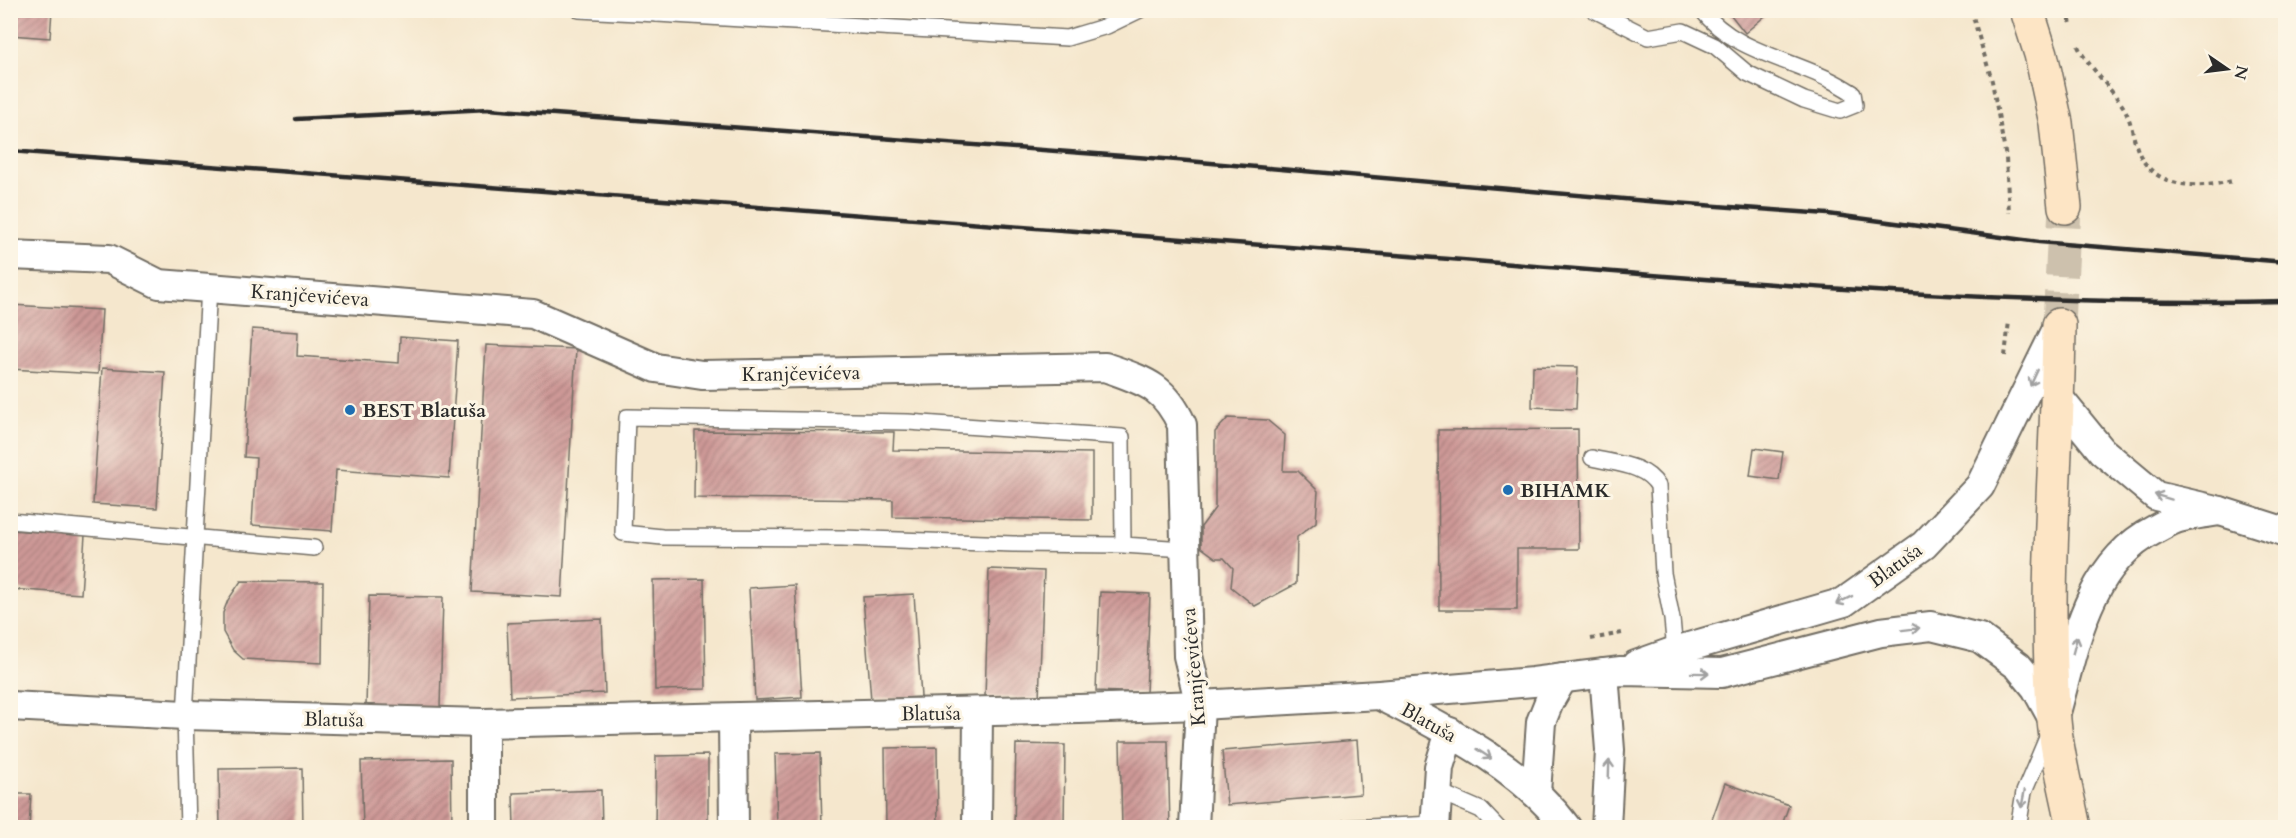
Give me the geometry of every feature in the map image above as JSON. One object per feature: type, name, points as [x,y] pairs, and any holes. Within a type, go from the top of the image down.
[{"type":"main road","points":[[2027,10],[2041,54],[2056,123],[2065,207]]},
{"type":"main road","points":[[2059,325],[2058,397],[2049,571],[2054,722],[2074,828]]},
{"type":"street","name":"Kranjčevićeva","points":[[10,255],[109,259],[159,284],[533,314],[656,368],[702,375],[1105,367],[1149,383],[1173,406],[1182,426],[1188,656],[1200,705],[1194,828]]},
{"type":"street","name":"Blatuša","points":[[1612,672],[1675,651],[1844,602],[1924,545],[1980,486],[2059,325]]},
{"type":"street","points":[[2058,397],[2102,451],[2156,496],[2220,511],[2286,532]]},
{"type":"street","points":[[2054,722],[2078,633],[2093,594],[2107,571],[2125,550],[2147,534],[2177,518],[2220,511]]},
{"type":"street","name":"Blatuša","points":[[10,706],[185,715],[484,723],[1200,705],[1378,695],[1612,672],[1722,674],[1881,632],[1931,627],[1980,638],[2018,666],[2036,688],[2054,722]]},
{"type":"street","points":[[1606,828],[1612,672]]},
{"type":"street","points":[[1536,793],[1541,722],[1563,678]]},
{"type":"street","name":"Blatuša","points":[[1378,695],[1450,732],[1496,762],[1536,793],[1567,828]]},
{"type":"street","points":[[977,828],[978,712]]},
{"type":"street","points":[[732,718],[734,828]]},
{"type":"street","points":[[484,723],[484,828]]},
{"type":"street","points":[[1435,826],[1439,767],[1450,732]]},
{"type":"lane","points":[[579,10],[657,12],[1067,38],[1107,26],[1140,10]]},
{"type":"lane","points":[[1594,10],[1648,37],[1683,31],[1715,46],[1747,73],[1804,100],[1840,111],[1855,105],[1853,93],[1828,79],[1736,40],[1709,20],[1702,10]]},
{"type":"lane","points":[[188,828],[185,715],[209,287]]},
{"type":"lane","points":[[1123,545],[1122,437],[908,422],[627,417],[623,533],[662,537],[873,538],[1013,544],[1123,545],[1185,549]]},
{"type":"lane","points":[[1592,458],[1640,469],[1652,475],[1658,486],[1663,573],[1672,619],[1675,651]]},
{"type":"lane","points":[[10,521],[314,548]]},
{"type":"lane","points":[[2018,828],[2024,792],[2054,722]]},
{"type":"lane","points":[[1437,791],[1481,810],[1496,823],[1498,828]]},
{"type":"lane","points":[[1346,828],[1435,826]]},
{"type":"path","points":[[1971,10],[1992,81],[2006,158],[2009,213]]},
{"type":"path","points":[[2067,10],[2073,30]]},
{"type":"path","points":[[2076,40],[2079,50],[2125,108],[2141,157],[2156,173],[2174,183],[2207,187],[2232,181]]},
{"type":"building","points":[[10,10],[52,10],[50,38],[10,35]]},
{"type":"building","points":[[1727,10],[1772,10],[1745,33]]},
{"type":"building","points":[[10,305],[102,310],[98,374],[10,369]]},
{"type":"building","name":"BEST Blatuša","points":[[252,329],[298,332],[297,356],[399,363],[400,337],[458,341],[449,478],[336,470],[332,531],[252,525],[256,458],[244,457]]},
{"type":"building","points":[[486,345],[576,349],[562,597],[472,592]]},
{"type":"building","points":[[1533,366],[1578,367],[1576,409],[1532,407]]},
{"type":"building","points":[[102,368],[165,372],[157,508],[93,504]]},
{"type":"building","points":[[1228,418],[1267,420],[1285,435],[1283,471],[1298,471],[1318,491],[1316,522],[1297,537],[1296,584],[1255,606],[1231,587],[1233,568],[1224,558],[1216,558],[1201,547],[1201,527],[1215,508],[1215,432]]},
{"type":"building","name":"BIHAMK","points":[[1578,429],[1579,549],[1517,549],[1517,610],[1439,610],[1438,430]]},
{"type":"building","points":[[695,431],[894,432],[893,450],[1092,453],[1092,520],[893,517],[893,500],[694,498]]},
{"type":"building","points":[[1754,448],[1783,452],[1779,480],[1750,476]]},
{"type":"building","points":[[10,530],[85,535],[81,594],[10,589]]},
{"type":"building","points":[[989,569],[1044,571],[1039,699],[985,697]]},
{"type":"building","points":[[704,579],[706,689],[655,690],[653,580]]},
{"type":"building","points":[[241,581],[323,582],[322,663],[243,659],[233,650],[223,632],[223,613],[228,600]]},
{"type":"building","points":[[795,585],[802,697],[755,700],[749,588]]},
{"type":"building","points":[[1100,592],[1150,594],[1146,693],[1096,691]]},
{"type":"building","points":[[914,594],[921,697],[871,700],[863,597]]},
{"type":"building","points":[[369,596],[443,597],[440,708],[366,706]]},
{"type":"building","points":[[602,619],[605,693],[510,697],[507,623]]},
{"type":"building","points":[[1357,740],[1361,794],[1227,805],[1222,751]]},
{"type":"building","points":[[1120,741],[1168,741],[1170,828],[1122,828]]},
{"type":"building","points":[[1016,744],[1065,745],[1064,828],[1014,828]]},
{"type":"building","points":[[937,747],[938,828],[886,828],[885,748]]},
{"type":"building","points":[[820,753],[822,828],[777,828],[775,754]]},
{"type":"building","points":[[708,755],[708,828],[655,828],[656,756]]},
{"type":"building","points":[[451,759],[452,828],[363,828],[361,761]]},
{"type":"building","points":[[302,768],[303,828],[220,828],[219,769]]},
{"type":"building","points":[[1725,783],[1789,805],[1781,828],[1709,828]]},
{"type":"building","points":[[601,790],[602,828],[514,828],[513,793]]},
{"type":"building","points":[[10,794],[31,794],[29,828],[10,828]]},
{"type":"tunnel","points":[[2059,325],[2065,207]]},
{"type":"railway","points":[[296,119],[488,109],[1177,160],[1647,201],[1828,214],[2039,242],[2286,262]]},
{"type":"railway","points":[[10,151],[1833,288],[2059,300],[2286,301]]},
{"type":"place","name":"BEST Blatuša","points":[[350,410]]},
{"type":"place","name":"BIHAMK","points":[[1508,490]]}]
